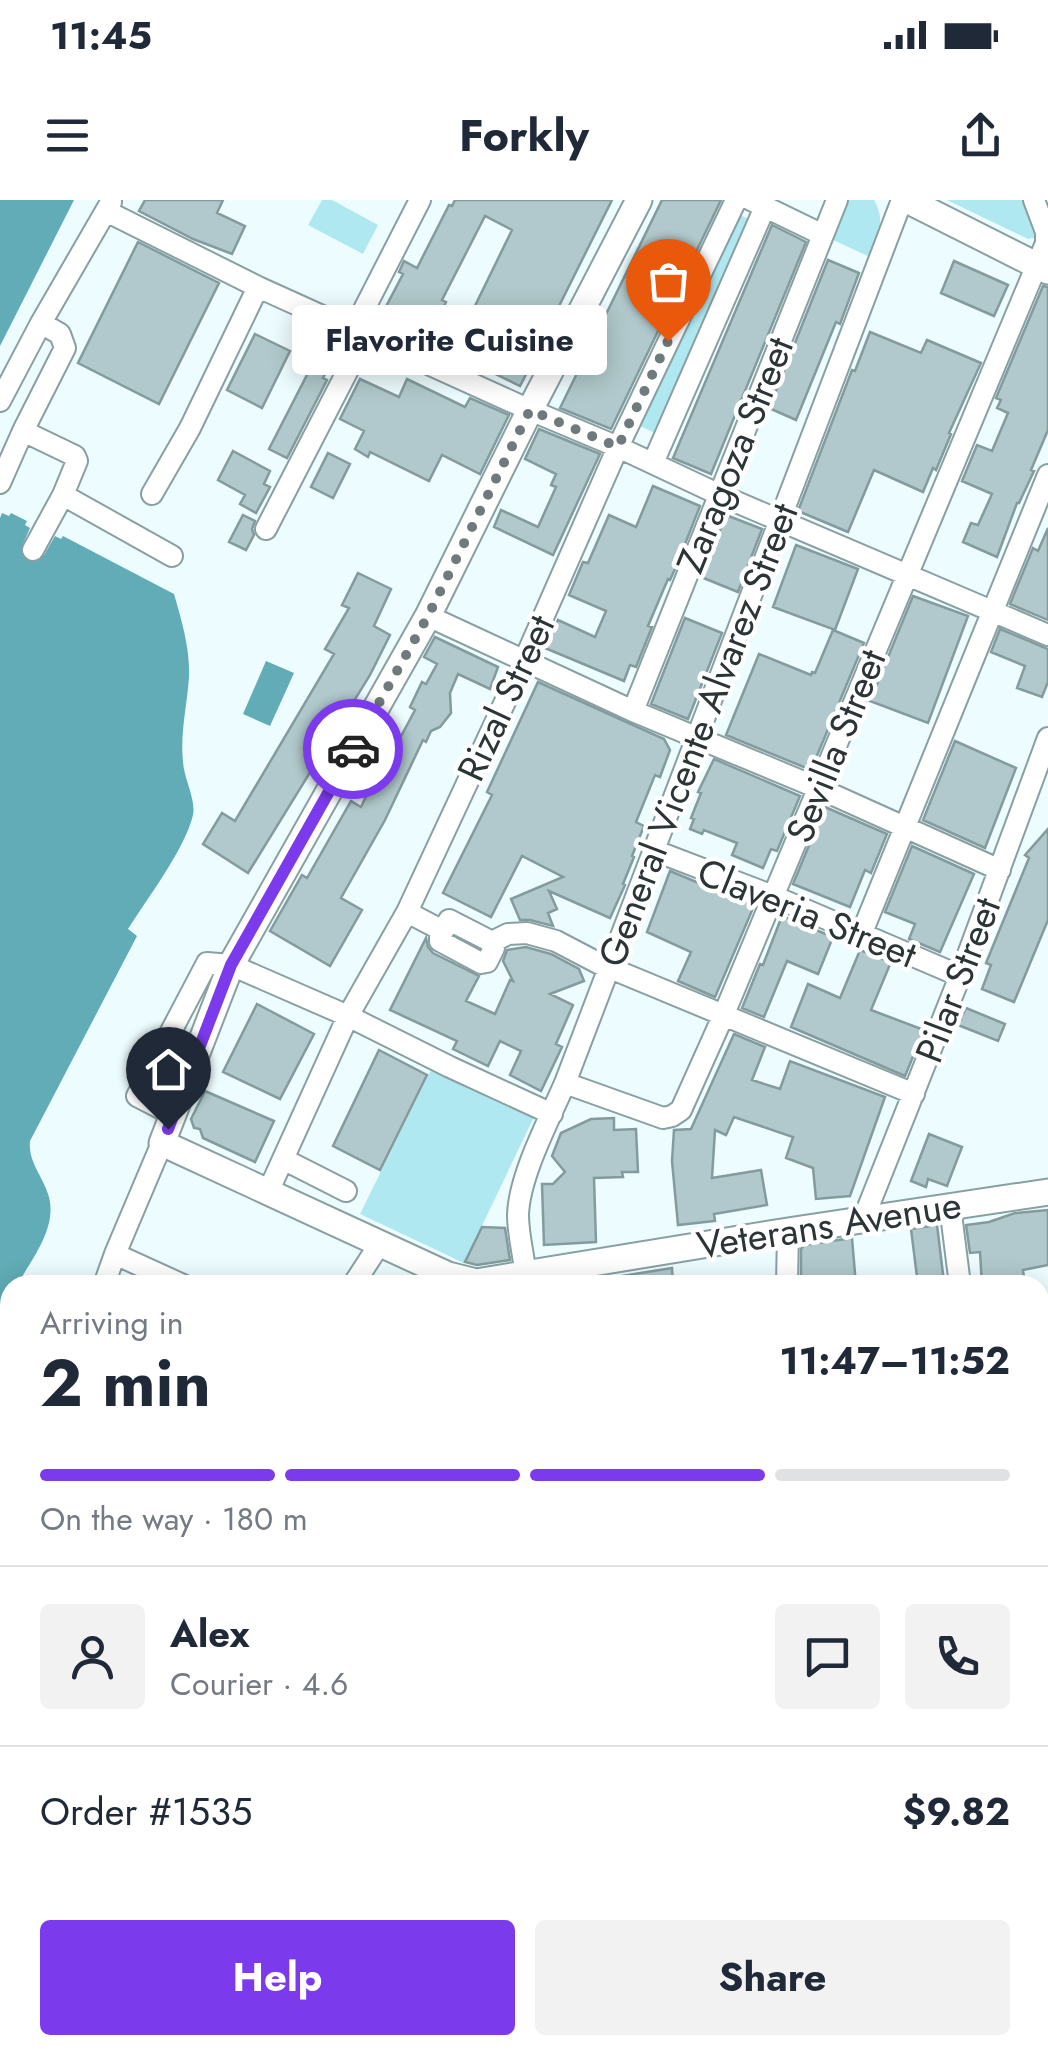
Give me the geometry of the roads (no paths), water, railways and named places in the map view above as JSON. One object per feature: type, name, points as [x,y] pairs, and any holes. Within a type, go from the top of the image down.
[{"type":"main road","points":[[162,1143],[231,965],[428,616],[639,200]]},
{"type":"main road","points":[[904,200],[1042,268]]},
{"type":"main road","name":"Veterans Avenue","points":[[162,1143],[448,1275]]},
{"type":"main road","name":"Veterans Avenue","points":[[547,1275],[788,1230],[1048,1192]]},
{"type":"street","points":[[266,529],[420,200]]},
{"type":"street","name":"Rizal Street","points":[[268,1192],[348,1016],[407,912],[618,447],[736,200]]},
{"type":"street","name":"Zaragoza Street","points":[[633,711],[838,200]]},
{"type":"street","name":"General Vicente Alvarez Street","points":[[525,1275],[518,1232],[524,1183],[904,200]]},
{"type":"street","name":"Sevilla Street","points":[[565,1083],[662,1118],[681,1110],[906,575],[1042,268],[1046,232],[1037,201]]},
{"type":"street","points":[[653,463],[758,203],[823,236]]},
{"type":"street","points":[[0,401],[109,206],[258,287],[720,495],[1048,635]]},
{"type":"street","points":[[152,494],[190,428],[258,287]]},
{"type":"street","points":[[484,320],[558,355]]},
{"type":"street","points":[[0,483],[65,348],[60,334],[41,323]]},
{"type":"street","points":[[23,432],[75,456],[77,467],[33,550]]},
{"type":"street","points":[[860,934],[1048,476]]},
{"type":"street","points":[[63,495],[172,556]]},
{"type":"street","points":[[428,616],[633,711],[1000,870]]},
{"type":"street","name":"Pilar Street","points":[[863,1220],[1046,750]]},
{"type":"street","name":"Claveria Street","points":[[654,850],[774,896],[960,976]]},
{"type":"street","points":[[407,912],[444,931],[452,920],[492,942],[508,934],[527,933],[556,941],[609,967],[914,1094]]},
{"type":"street","points":[[174,1114],[137,1096],[206,963],[231,965],[348,1016],[552,1114]]},
{"type":"street","points":[[107,1275],[162,1143]]},
{"type":"street","points":[[282,1159],[346,1191]]},
{"type":"street","points":[[950,1206],[959,1275]]},
{"type":"street","points":[[787,1275],[788,1230]]},
{"type":"street","points":[[359,1275],[378,1244]]},
{"type":"street","points":[[114,1254],[161,1275]]},
{"type":"place","name":"Flavorite Cuisine","points":[[668,341]]}]
